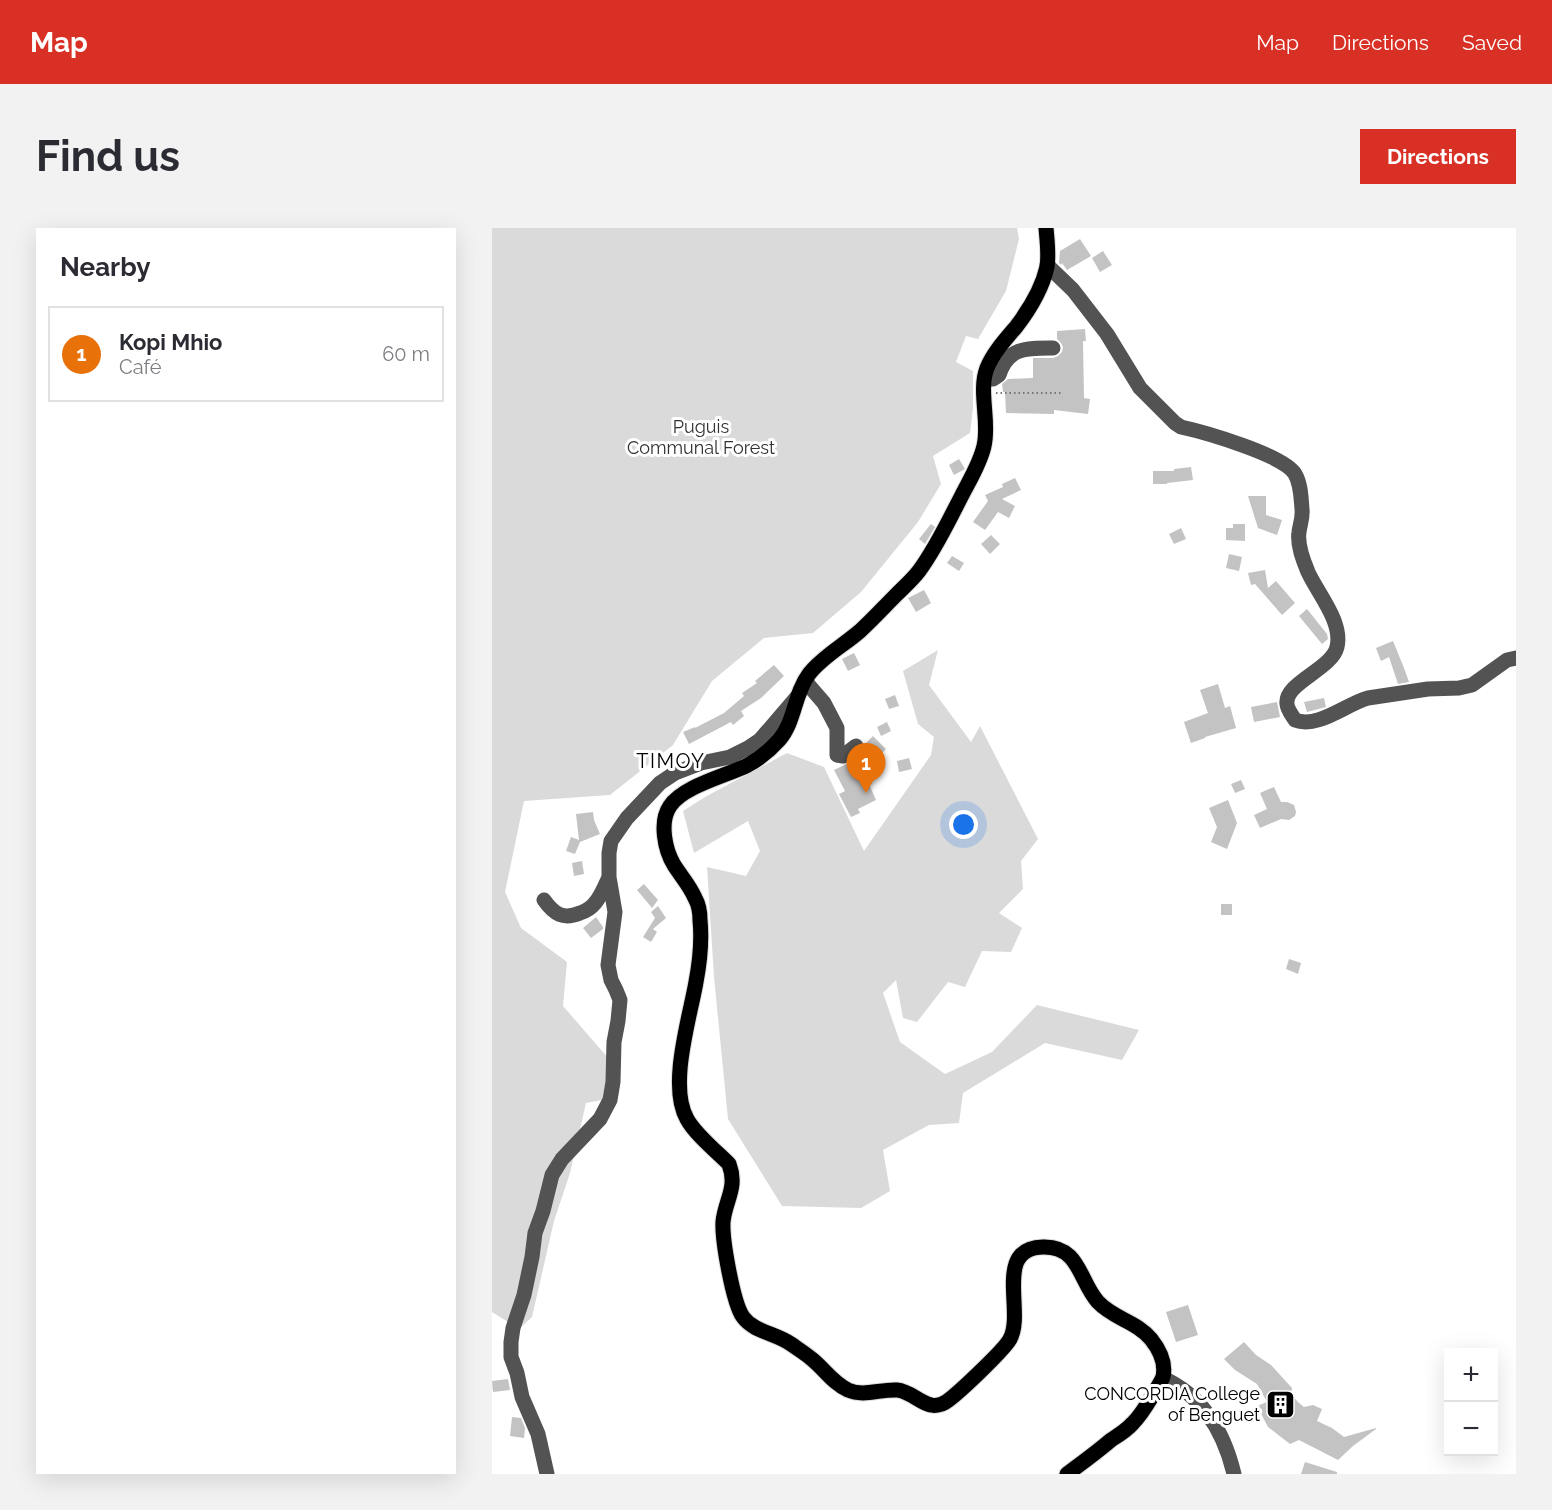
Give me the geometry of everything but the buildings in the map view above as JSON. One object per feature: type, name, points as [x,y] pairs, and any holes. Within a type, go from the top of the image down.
[{"type":"main road","points":[[1046,228],[1047,266],[1039,289],[1029,308],[988,366],[985,386],[985,445],[976,468],[935,546],[918,573],[846,644],[823,660],[809,674],[780,739],[766,753],[749,764],[680,795],[668,808],[663,825],[672,862],[695,898],[701,927],[697,980],[681,1048],[682,1107],[692,1126],[729,1164],[732,1171],[733,1186],[723,1220],[724,1242],[737,1304],[743,1317],[754,1327],[785,1340],[812,1359],[832,1380],[847,1390],[860,1394],[900,1390],[930,1405],[943,1404],[1010,1341],[1015,1328],[1013,1278],[1015,1265],[1022,1255],[1032,1249],[1044,1247],[1061,1250],[1076,1262],[1097,1301],[1114,1316],[1137,1326],[1149,1337],[1159,1349],[1164,1366],[1163,1378],[1132,1425],[1067,1474]]},
{"type":"street","points":[[1047,266],[1073,290],[1107,334],[1140,388],[1175,423],[1271,457],[1294,473],[1301,496],[1303,517],[1298,535],[1302,556],[1336,623],[1338,634],[1337,646],[1330,661],[1298,684],[1288,699],[1287,704],[1295,720],[1307,723],[1368,698],[1472,685],[1507,660],[1516,658]]},
{"type":"street","points":[[985,386],[999,375],[1010,355],[1034,348],[1053,348]]},
{"type":"street","points":[[805,681],[824,703],[837,728],[837,755],[843,756],[855,746]]},
{"type":"street","points":[[547,1474],[538,1434],[522,1397],[511,1357],[511,1342],[513,1328],[524,1295],[535,1233],[552,1175],[562,1159],[600,1119],[610,1100],[614,1082],[614,1042],[620,1000],[611,980],[608,965],[615,912],[609,878],[611,841],[627,818],[660,783],[681,771],[712,760],[730,757],[748,748],[760,740],[797,697]]},
{"type":"street","points":[[543,900],[554,912],[563,917],[572,917],[596,903],[609,878]]},
{"type":"street","points":[[1163,1378],[1178,1384],[1201,1404],[1223,1440],[1234,1474]]},
{"type":"path","points":[[985,386],[1061,393]]},
{"type":"green space","name":"Puguis Communal Forest","points":[[492,228],[1017,228],[1019,239],[1006,291],[978,339],[966,336],[956,362],[973,371],[970,433],[933,456],[941,484],[918,522],[861,592],[813,633],[764,638],[712,681],[673,745],[610,795],[524,801],[505,892],[521,928],[567,962],[563,1006],[609,1059],[608,1099],[586,1103],[570,1173],[554,1221],[532,1317],[519,1329],[492,1312]]},
{"type":"green space","points":[[938,650],[929,685],[971,742],[980,726],[1038,839],[1021,861],[1023,889],[999,913],[1022,928],[1011,952],[982,951],[965,987],[948,982],[917,1022],[903,1018],[896,980],[883,993],[900,1042],[945,1074],[992,1052],[1037,1005],[1139,1030],[1122,1060],[1045,1043],[963,1093],[959,1123],[929,1125],[883,1150],[890,1191],[861,1208],[782,1206],[728,1119],[714,977],[707,867],[746,876],[760,851],[748,821],[694,853],[683,811],[787,753],[824,767],[864,851],[931,755],[934,737],[918,724],[903,671]]},
{"type":"place","name":"Kopi Mhio","points":[[866,793]]},
{"type":"place","name":"CONCORDIA College of Benguet","points":[[1281,1404]]},
{"type":"district","name":"TIMOY","points":[[671,761]]}]
